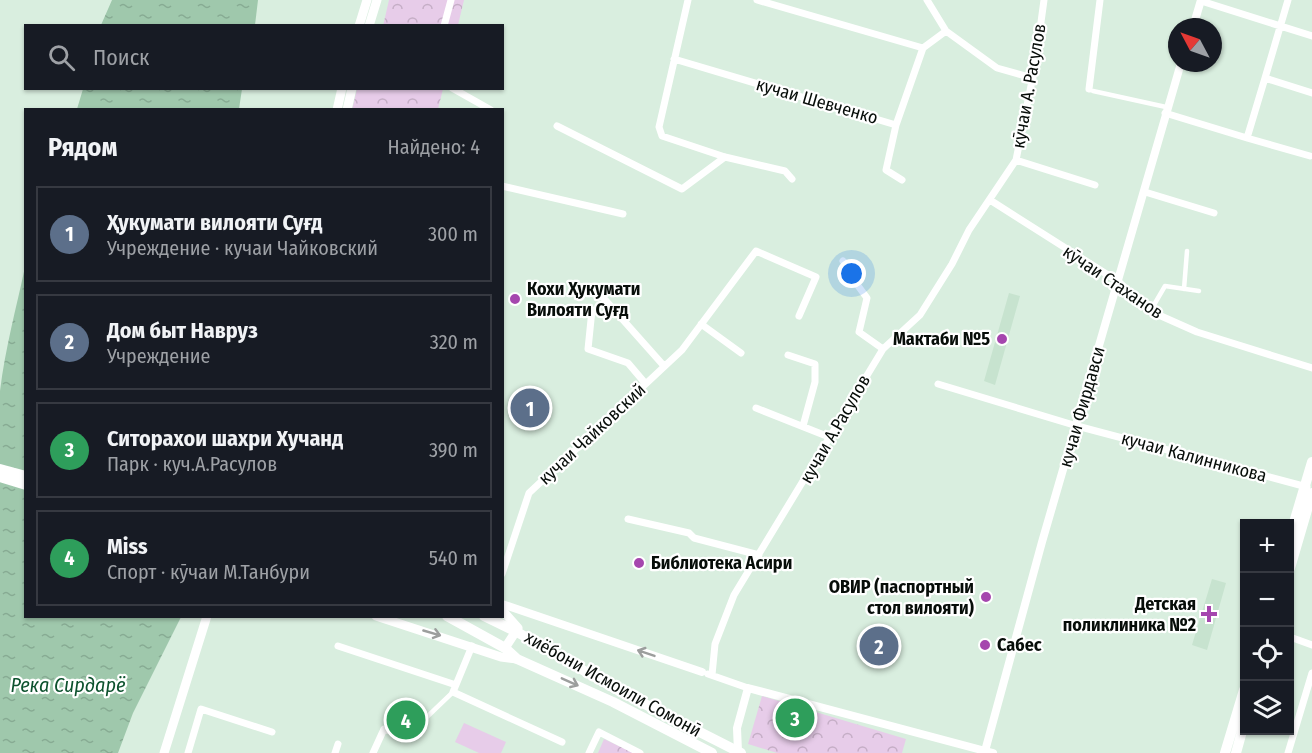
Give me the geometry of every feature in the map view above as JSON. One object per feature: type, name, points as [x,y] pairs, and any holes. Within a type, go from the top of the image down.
[{"type":"main road","points":[[360,24],[367,0]]},
{"type":"main road","points":[[370,24],[377,0]]},
{"type":"main road","points":[[337,108],[342,90]]},
{"type":"main road","points":[[347,108],[352,90]]},
{"type":"main road","points":[[1294,556],[1309,509],[1312,462]]},
{"type":"main road","points":[[0,469],[24,475]]},
{"type":"main road","points":[[0,477],[24,483]]},
{"type":"main road","points":[[1294,527],[1309,489]]},
{"type":"main road","points":[[504,612],[517,625],[517,632],[505,648]]},
{"type":"main road","points":[[164,753],[206,618]]},
{"type":"main road","points":[[382,618],[501,657],[517,658]]},
{"type":"main road","points":[[451,618],[505,648],[517,658],[613,702],[709,752]]},
{"type":"main road","name":"хиёбони Исмоили Сомонӣ","points":[[488,618],[517,632],[619,692],[740,752]]},
{"type":"main road","points":[[1225,753],[1240,706]]},
{"type":"main road","points":[[1236,753],[1242,735]]},
{"type":"street","points":[[445,24],[451,0]]},
{"type":"street","points":[[688,0],[659,127],[662,136],[724,157],[785,171],[792,179]]},
{"type":"street","points":[[757,0],[923,48]]},
{"type":"street","points":[[927,0],[946,31],[998,68],[1033,78]]},
{"type":"street","name":"кӯчаи А. Расулов","points":[[990,200],[1016,160],[1033,78],[1044,0]]},
{"type":"street","points":[[1100,0],[1091,90],[1166,110],[1311,158]]},
{"type":"street","points":[[1195,18],[1201,0],[1312,36]]},
{"type":"street","points":[[1247,138],[1288,0]]},
{"type":"street","points":[[896,125],[923,48],[946,31]]},
{"type":"street","name":"кучаи Шевченко","points":[[674,59],[896,125],[886,170],[902,180]]},
{"type":"street","name":"кучаи Фирдавси","points":[[989,752],[1042,542],[1178,72]]},
{"type":"street","points":[[1266,78],[1312,93]]},
{"type":"street","points":[[456,90],[487,108]]},
{"type":"street","points":[[557,126],[682,189],[724,157]]},
{"type":"street","points":[[1016,160],[1095,185]]},
{"type":"street","points":[[504,186],[624,214]]},
{"type":"street","points":[[1145,192],[1214,213]]},
{"type":"street","name":"кӯчаи Стаханов","points":[[990,200],[1119,282],[1139,302],[1151,310],[1197,332],[1312,368]]},
{"type":"street","name":"кучаи А.Расулов","points":[[712,675],[715,644],[723,617],[828,437],[883,349],[920,315],[952,264],[969,230],[990,200]]},
{"type":"street","points":[[1184,289],[1187,250]]},
{"type":"street","name":"кучаи Чайковский","points":[[504,568],[529,493],[682,350],[756,251],[816,277],[799,316]]},
{"type":"street","points":[[843,261],[858,274],[856,283],[867,298],[859,332],[883,349]]},
{"type":"street","points":[[1151,310],[1165,286],[1199,291]]},
{"type":"street","points":[[600,294],[664,366]]},
{"type":"street","points":[[592,310],[588,349],[628,363],[645,383]]},
{"type":"street","points":[[701,324],[741,353]]},
{"type":"street","points":[[788,355],[815,364],[813,392],[802,426]]},
{"type":"street","name":"кучаи Калинникова","points":[[938,384],[1077,426],[1309,489]]},
{"type":"street","points":[[756,408],[828,437]]},
{"type":"street","points":[[628,519],[689,532],[694,538],[759,555]]},
{"type":"street","points":[[504,605],[748,688],[989,752]]},
{"type":"street","points":[[1294,638],[1312,645]]},
{"type":"street","points":[[338,646],[455,688],[562,742]]},
{"type":"street","points":[[373,753],[384,729],[406,737],[455,688],[472,646]]},
{"type":"street","points":[[1288,753],[1312,673]]},
{"type":"street","points":[[740,752],[737,728],[748,688]]},
{"type":"street","points":[[188,753],[201,709],[272,732]]},
{"type":"street","points":[[589,753],[599,732],[640,753]]},
{"type":"street","points":[[335,753],[338,744]]},
{"type":"shaded area","name":"Мактаби №5","points":[[1009,293],[1020,296],[995,385],[984,381]]},
{"type":"shaded area","name":"Детская поликлиника №2","points":[[1212,579],[1226,583],[1207,650],[1192,645]]},
{"type":"green space","points":[[389,0],[464,0],[458,24],[383,24]]},
{"type":"green space","points":[[357,90],[443,90],[438,108],[352,108]]},
{"type":"green space","points":[[762,696],[906,739],[902,753],[777,753],[748,744]]},
{"type":"green space","points":[[464,723],[506,742],[501,753],[479,753],[455,742]]},
{"type":"green space","points":[[604,739],[634,753],[598,753]]},
{"type":"water","points":[[112,0],[258,0],[255,24],[101,24]]},
{"type":"water","points":[[82,90],[242,90],[239,108],[77,108]]},
{"type":"water","name":"Река Сирдарё","points":[[24,272],[24,618],[180,618],[133,713],[118,753],[0,753],[0,391]]},
{"type":"place","name":"Кохи Ҳукумати Вилояти Суғд","points":[[515,299]]},
{"type":"place","name":"Мактаби №5","points":[[1002,339]]},
{"type":"place","name":"Ҳукумати вилояти Суғд","points":[[530,408]]},
{"type":"place","name":"Библиотека Асири","points":[[639,563]]},
{"type":"place","name":"ОВИР (паспортный стол вилояти)","points":[[986,597]]},
{"type":"place","name":"Детская поликлиника №2","points":[[1209,614]]},
{"type":"place","name":"Сабес","points":[[985,645]]},
{"type":"place","name":"Дом быт Навруз","points":[[879,646]]},
{"type":"place","name":"Ситорахои шахри Хучанд","points":[[795,718]]},
{"type":"place","name":"Miss","points":[[406,720]]}]
